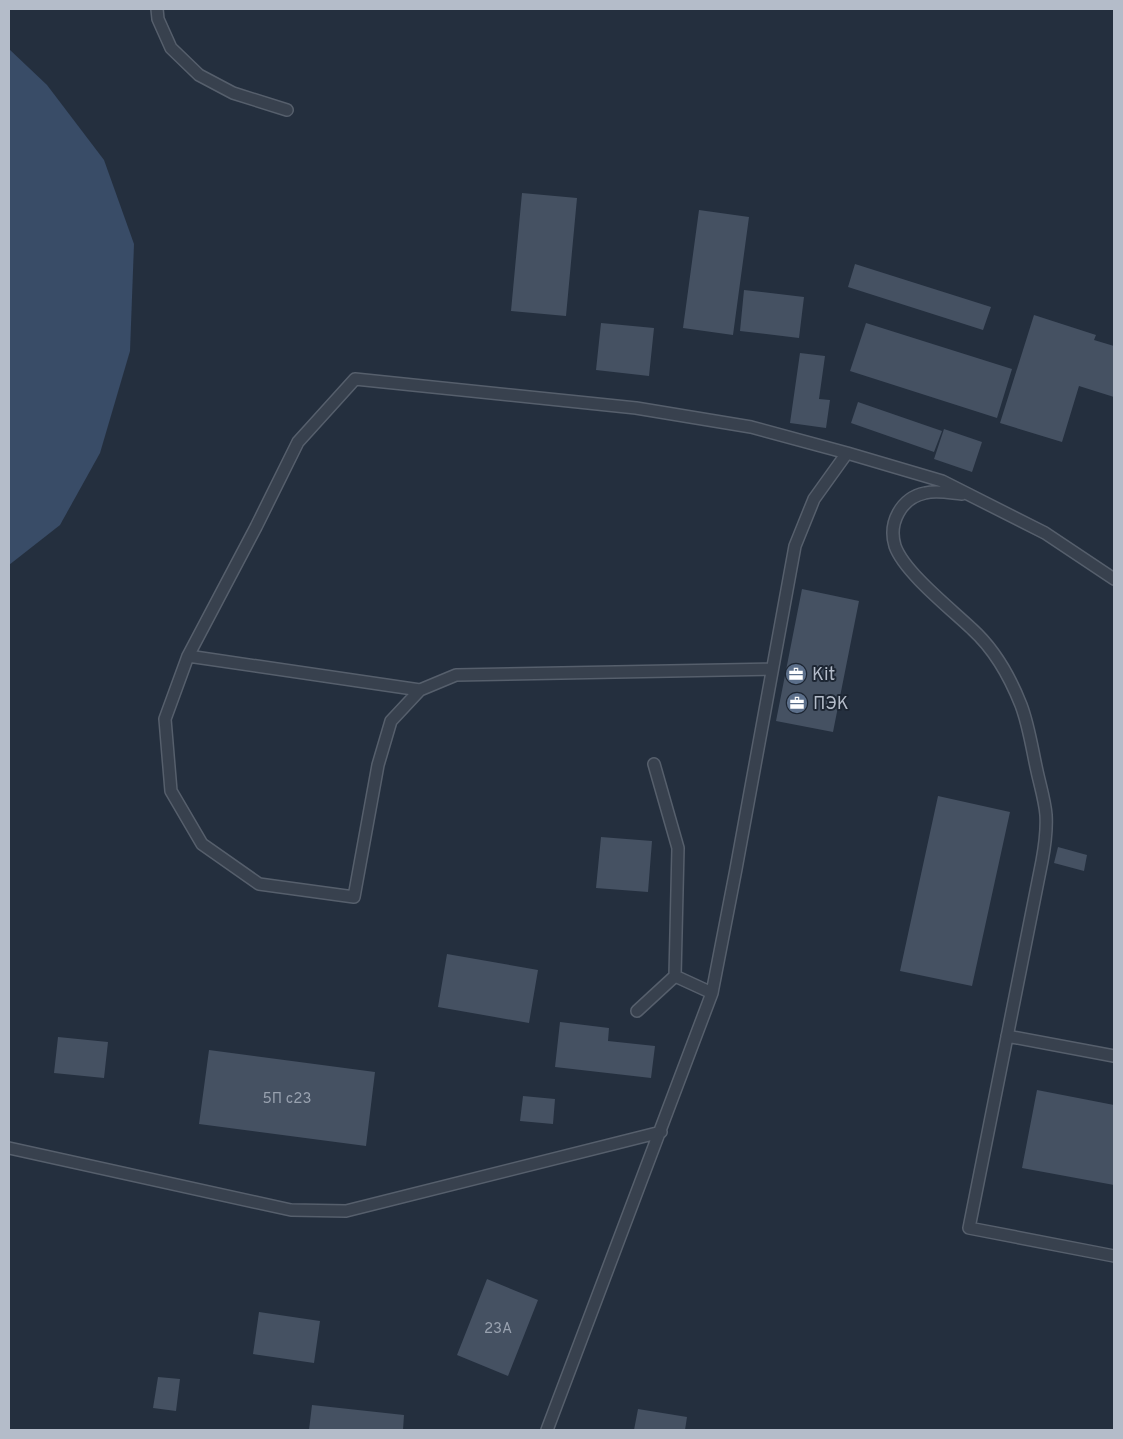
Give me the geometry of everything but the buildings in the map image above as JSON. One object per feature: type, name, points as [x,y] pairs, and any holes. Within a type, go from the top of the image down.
[{"type":"lane","points":[[157,9],[158,19],[171,48],[199,75],[233,93],[287,110]]},
{"type":"lane","points":[[772,669],[456,675],[420,690],[391,721],[378,765],[354,897],[259,884],[202,844],[171,791],[165,719],[188,656],[256,528],[298,442],[355,379],[636,408],[750,427],[942,481],[1045,533],[1114,579]]},
{"type":"lane","points":[[547,1430],[712,993],[795,546],[814,499],[847,453]]},
{"type":"lane","points":[[971,495],[937,491],[911,498],[902,507],[895,519],[893,534],[896,547],[915,575],[974,630],[992,650],[1008,678],[1021,706],[1046,813],[1046,834],[969,1228],[1114,1256]]},
{"type":"lane","points":[[188,656],[420,690]]},
{"type":"lane","points":[[637,1011],[675,976],[678,848],[654,764]]},
{"type":"lane","points":[[675,976],[712,993]]},
{"type":"lane","points":[[1007,1036],[1114,1056]]},
{"type":"lane","points":[[9,1148],[291,1210],[346,1211],[660,1132]]},
{"type":"water","points":[[9,49],[47,85],[104,160],[134,244],[130,351],[100,453],[60,525],[9,565]]},
{"type":"place","name":"Kit","points":[[796,674]]},
{"type":"place","name":"ПЭК","points":[[797,703]]}]
